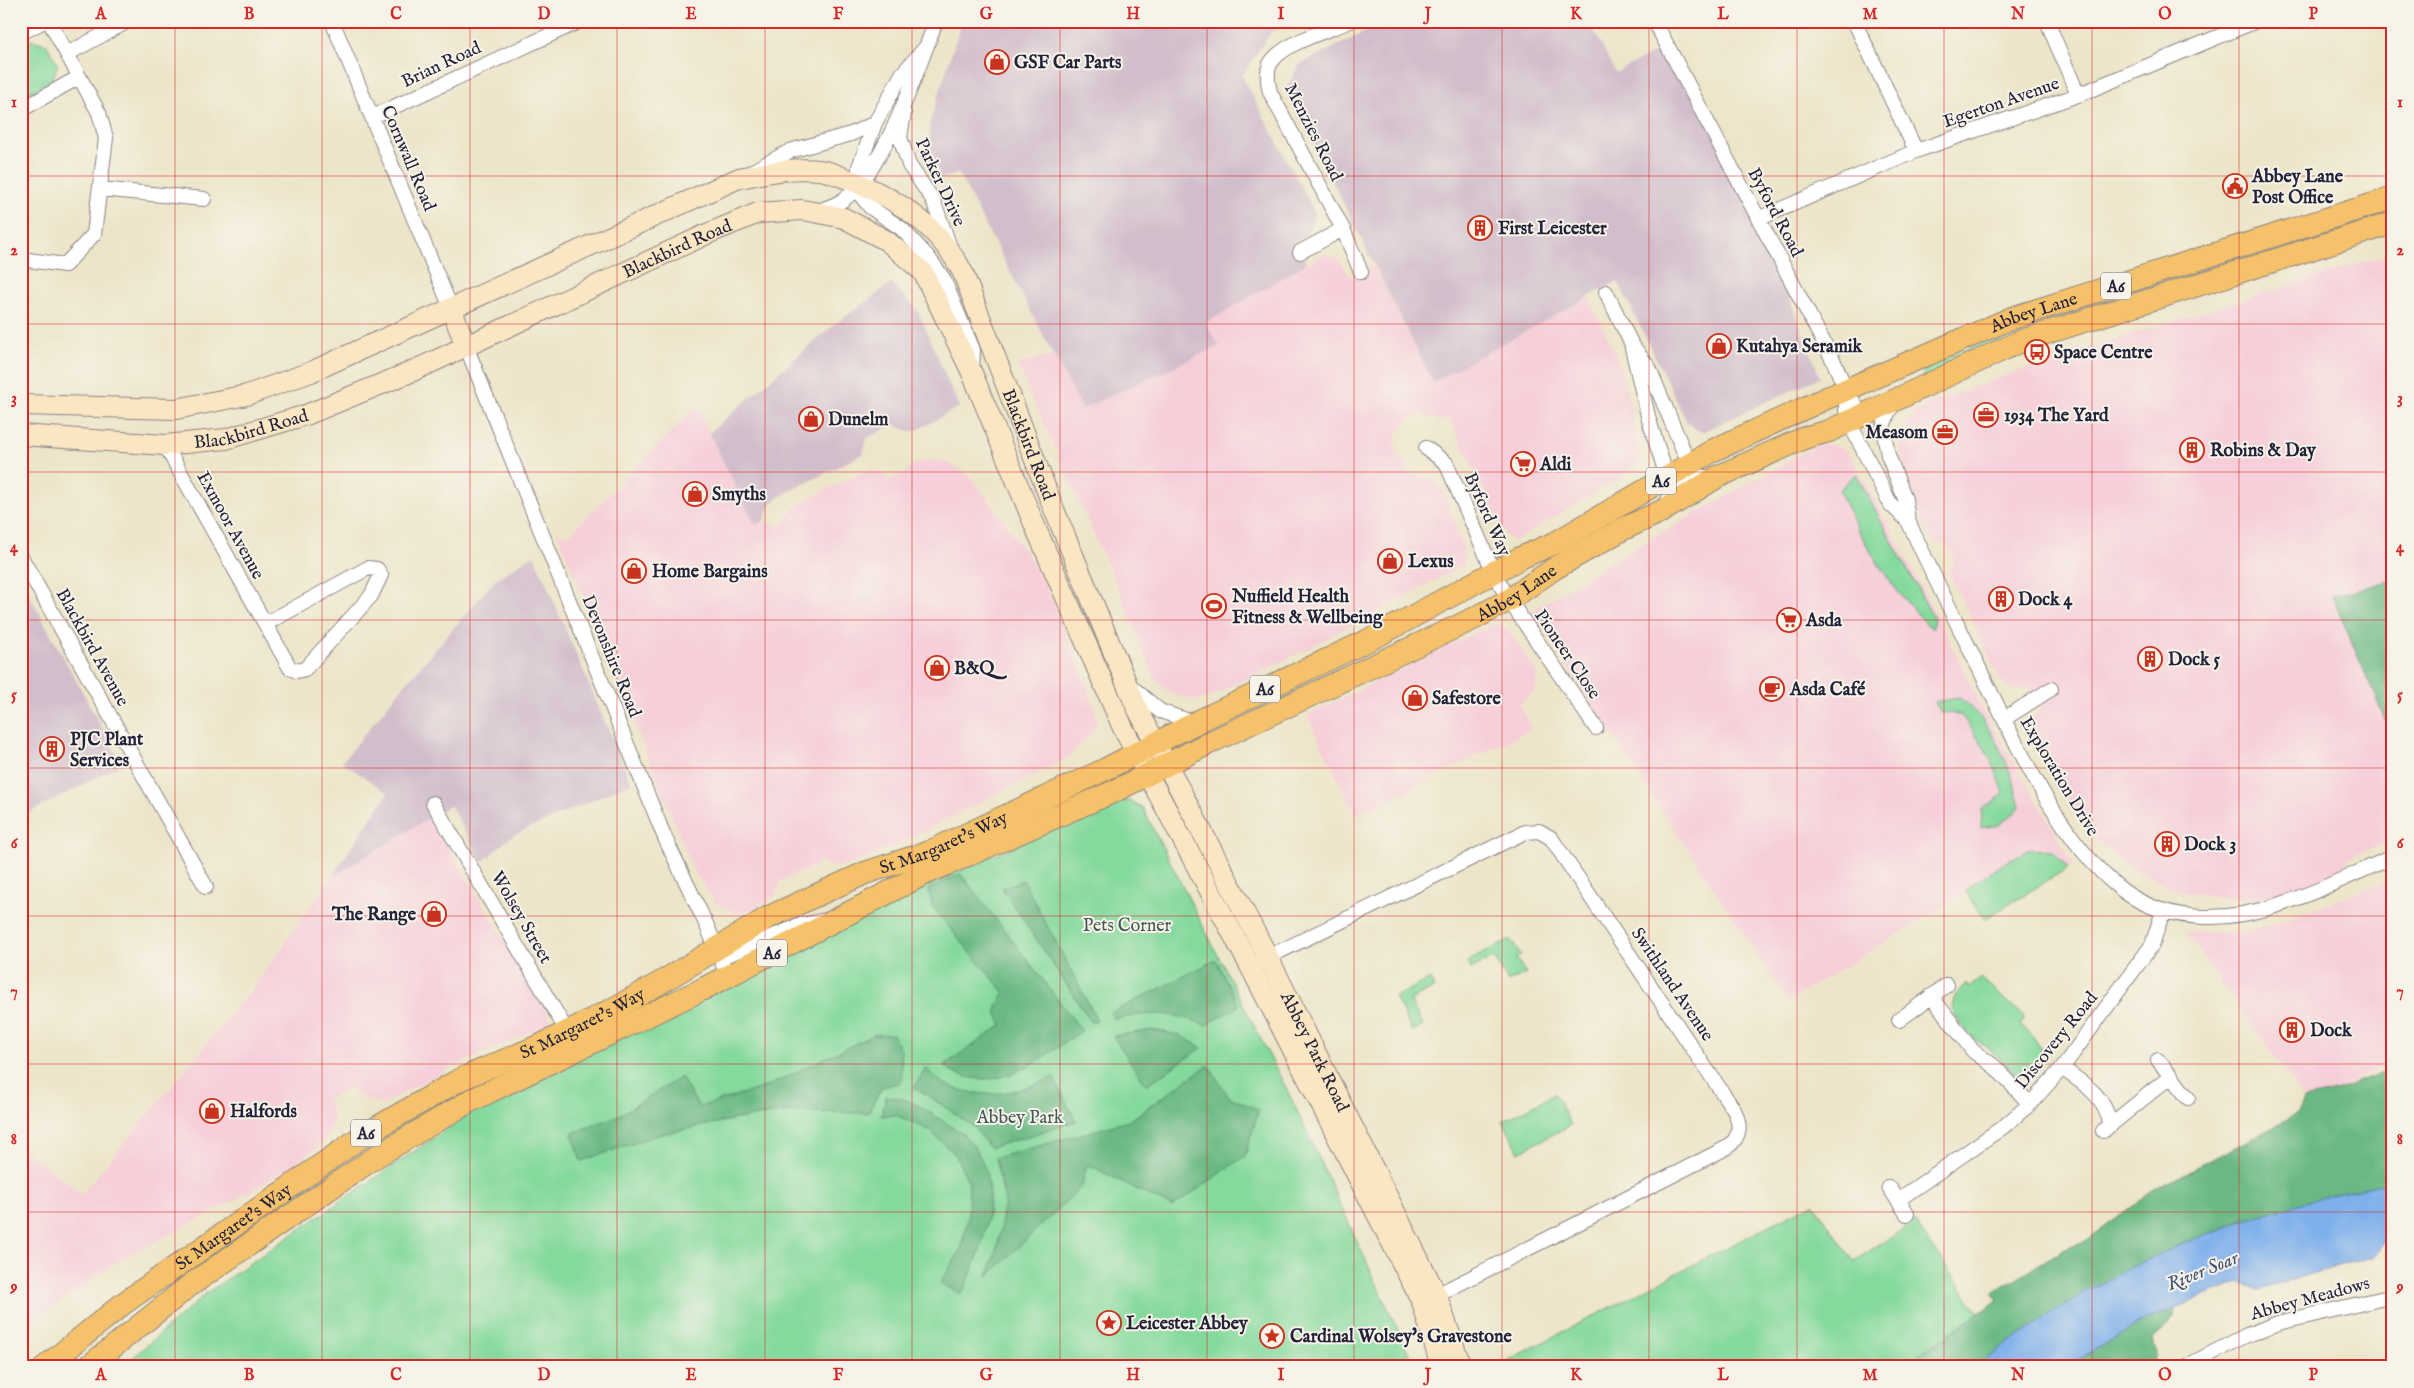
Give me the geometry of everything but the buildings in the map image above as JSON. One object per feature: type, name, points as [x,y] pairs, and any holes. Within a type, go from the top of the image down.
[{"type":"main road","name":"Abbey Lane","points":[[1168,764],[1510,600],[1555,568],[1623,530],[1662,511],[1717,477],[1804,438],[1829,431],[1851,410],[2012,318],[2393,198]]},
{"type":"main road","name":"Abbey Lane","points":[[1155,743],[1375,637],[1529,554],[1555,542],[1680,473],[1714,450],[1771,425],[1817,410],[1851,410],[1897,400],[2021,341],[2393,223]]},
{"type":"main road","name":"St Margaret's Way","points":[[88,1367],[189,1286],[377,1156],[572,1041],[660,983],[769,917],[865,873],[929,852],[1155,743]]},
{"type":"main road","name":"St Margaret's Way","points":[[45,1367],[124,1302],[364,1135],[461,1079],[572,1041],[728,977],[920,876],[1115,791],[1168,764]]},
{"type":"street","points":[[21,33],[44,21]]},
{"type":"street","points":[[21,259],[65,265],[94,234],[106,138],[99,113],[49,21]]},
{"type":"street","points":[[67,54],[128,21]]},
{"type":"street","name":"Cornwall Road","points":[[332,21],[451,308]]},
{"type":"street","name":"Brian Road","points":[[372,117],[580,21]]},
{"type":"street","name":"Parker Drive","points":[[814,212],[843,200],[876,160],[906,98],[936,21]]},
{"type":"street","name":"Menzies Road","points":[[1350,21],[1289,47],[1276,56],[1269,66],[1267,78],[1270,92],[1343,229],[1361,272]]},
{"type":"street","points":[[1854,21],[1916,151]]},
{"type":"street","points":[[2047,21],[2078,95]]},
{"type":"street","name":"Egerton Avenue","points":[[1758,219],[1916,151],[2078,95],[2241,24],[2256,21]]},
{"type":"street","name":"Byford Road","points":[[1657,26],[1834,362],[1851,410]]},
{"type":"street","name":"Parker Drive","points":[[858,184],[859,167],[875,123],[902,74],[925,48]]},
{"type":"street","points":[[21,110],[79,77]]},
{"type":"street","name":"Parker Drive","points":[[906,98],[900,137],[909,164],[933,200],[952,252]]},
{"type":"street","points":[[739,178],[790,150],[851,134],[875,123]]},
{"type":"street","name":"Blackbird Road","points":[[21,405],[176,410],[247,396],[311,372],[739,178],[784,169],[820,170],[887,196],[921,218],[952,252],[963,273],[1033,456],[1127,684],[1155,743]]},
{"type":"street","name":"Blackbird Road","points":[[858,184],[862,198],[870,208],[902,230],[928,257],[943,278],[973,350],[972,372]]},
{"type":"street","points":[[100,189],[204,199]]},
{"type":"street","name":"Blackbird Road","points":[[22,436],[165,445],[226,439],[306,415],[466,346],[635,267],[758,213],[802,210],[844,218],[887,241],[923,272],[972,372],[1009,464],[1135,754]]},
{"type":"street","points":[[1300,252],[1343,229]]},
{"type":"street","points":[[1606,292],[1632,345],[1649,368],[1680,473],[1662,511]]},
{"type":"street","points":[[451,308],[466,346]]},
{"type":"street","points":[[1632,345],[1646,411],[1680,473]]},
{"type":"street","name":"Devonshire Road","points":[[466,346],[666,838],[728,977]]},
{"type":"street","points":[[1851,410],[1874,419],[1883,427],[1888,413],[1897,400]]},
{"type":"street","name":"Exploration Drive","points":[[1851,410],[1891,505],[1908,521]]},
{"type":"street","name":"Exploration Drive","points":[[1883,427],[1888,455],[1905,499],[1908,521],[2004,718],[2063,823],[2091,861],[2123,891],[2162,911],[2204,917],[2260,911],[2393,857]]},
{"type":"street","name":"Exmoor Avenue","points":[[165,445],[265,624],[290,668],[297,672],[305,669],[371,596],[380,575],[378,570],[368,568],[265,624]]},
{"type":"street","name":"Byford Way","points":[[1426,448],[1446,463],[1494,573],[1510,600]]},
{"type":"street","points":[[1009,464],[1033,456]]},
{"type":"street","points":[[1680,473],[1717,477]]},
{"type":"street","name":"Blackbird Avenue","points":[[21,557],[206,887]]},
{"type":"street","name":"Pioneer Close","points":[[1510,600],[1596,728]]},
{"type":"street","points":[[1127,684],[1160,711],[1196,723]]},
{"type":"street","points":[[2004,718],[2051,689]]},
{"type":"street","name":"Abbey Park Road","points":[[1155,743],[1168,764],[1268,957],[1461,1367]]},
{"type":"street","name":"Abbey Park Road","points":[[1135,754],[1429,1299],[1441,1367]]},
{"type":"street","name":"Wolsey Street","points":[[433,803],[572,1041]]},
{"type":"street","name":"Swithland Avenue","points":[[1250,966],[1525,832],[1531,830],[1546,833],[1633,957],[1734,1110],[1739,1121],[1739,1131],[1737,1138],[1728,1146],[1429,1299]]},
{"type":"street","name":"Discovery Road","points":[[1898,1200],[2003,1127],[2030,1104],[2062,1068],[2152,945],[2162,911]]},
{"type":"street","points":[[716,948],[729,954],[801,925],[849,914]]},
{"type":"street","points":[[1899,1020],[1947,984]]},
{"type":"street","points":[[1931,996],[1974,1051],[1995,1067],[2030,1104]]},
{"type":"street","points":[[2158,1060],[2188,1098]]},
{"type":"street","points":[[2062,1068],[2101,1099],[2106,1107],[2107,1128],[2170,1076]]},
{"type":"street","points":[[1889,1187],[1907,1214]]},
{"type":"street","name":"Abbey Meadows","points":[[2186,1367],[2247,1334],[2278,1323],[2393,1296]]},
{"type":"shaded area","points":[[962,21],[1294,21],[1271,32],[1242,76],[1315,213],[1307,234],[1295,243],[1307,263],[1206,323],[1219,346],[1082,409],[958,173],[941,179],[931,153],[929,125]]},
{"type":"shaded area","points":[[1387,21],[1589,21],[1616,73],[1667,45],[1758,219],[1820,377],[1702,432],[1697,430],[1687,422],[1618,281],[1433,382],[1286,89],[1299,65]]},
{"type":"shaded area","points":[[2393,253],[2393,580],[2332,596],[2393,737],[2393,841],[2347,858],[2342,870],[2336,875],[2265,899],[2264,897],[2217,898],[2172,889],[2130,867],[2089,833],[2030,736],[2031,719],[2040,710],[2028,687],[2015,690],[2007,687],[2001,681],[1949,573],[1950,566],[1955,561],[1947,544],[1937,545],[1930,539],[1923,525],[1904,468],[1900,442],[1902,431],[1916,411],[1929,404],[2052,359]]},
{"type":"shaded area","points":[[1322,255],[1330,255],[1338,259],[1350,277],[1373,265],[1433,382],[1589,297],[1618,360],[1631,407],[1639,453],[1638,463],[1632,471],[1514,541],[1507,537],[1449,418],[1441,421],[1423,415],[1413,417],[1406,421],[1397,434],[1395,442],[1397,452],[1412,475],[1437,482],[1443,490],[1465,554],[1463,565],[1307,649],[1211,696],[1198,700],[1180,697],[1163,687],[1155,679],[1117,585],[1017,364],[1053,355],[1082,409],[1218,346],[1205,323]]},
{"type":"shaded area","points":[[892,283],[918,311],[959,407],[916,431],[908,431],[894,424],[867,438],[863,454],[782,495],[772,503],[763,522],[755,525],[709,433],[834,325]]},
{"type":"shaded area","points":[[696,407],[755,525],[763,522],[782,527],[787,517],[803,501],[871,469],[881,472],[888,480],[907,472],[912,465],[931,459],[950,464],[965,472],[982,491],[1040,573],[1061,620],[1095,708],[1097,722],[1093,732],[1064,760],[907,839],[852,864],[832,867],[822,862],[780,881],[775,896],[753,910],[735,913],[716,903],[694,871],[557,532],[569,535]]},
{"type":"shaded area","points":[[1821,443],[1842,448],[1851,456],[1944,629],[1983,711],[2074,864],[1985,919],[1966,893],[1788,1001],[1531,611],[1635,548]]},
{"type":"shaded area","points":[[534,555],[631,783],[512,836],[482,862],[450,805],[332,877],[388,793],[342,762],[402,688],[496,579]]},
{"type":"shaded area","points":[[21,580],[122,764],[21,817]]},
{"type":"shaded area","points":[[1493,624],[1499,624],[1508,630],[1536,671],[1537,686],[1533,693],[1519,704],[1532,729],[1356,815],[1307,716]]},
{"type":"shaded area","points":[[430,817],[549,1014],[550,1020],[546,1025],[454,1066],[382,1104],[363,1098],[355,1093],[350,1086],[328,1100],[334,1119],[331,1128],[321,1143],[296,1164],[235,1200],[116,1262],[21,1330],[21,1148],[82,1194],[250,992],[332,877]]},
{"type":"shaded area","points":[[2393,879],[2393,1063],[2368,1073],[2335,1091],[2304,1098],[2185,931],[2227,934],[2251,930],[2281,921]]},
{"type":"green space","points":[[30,40],[46,44],[58,65],[52,80],[21,97],[21,45]]},
{"type":"green space","points":[[2002,334],[2007,337],[1925,378],[1921,368]]},
{"type":"green space","points":[[1856,474],[1934,619],[1932,629],[1891,582],[1857,528],[1839,490]]},
{"type":"green space","points":[[2393,580],[2393,721],[2389,729],[2332,596]]},
{"type":"green space","points":[[1959,698],[1981,718],[1990,732],[2006,763],[2017,794],[2020,808],[1999,825],[1981,828],[1982,809],[2004,794],[1991,762],[1980,742],[1960,714],[1941,713],[1935,702]]},
{"type":"green space","name":"Abbey Park","points":[[1116,801],[1130,801],[1142,807],[1291,1098],[1415,1367],[122,1367],[208,1292],[463,1118],[562,1062],[909,893]]},
{"type":"green space","points":[[2030,849],[2053,851],[2068,868],[1985,919],[1966,892],[1970,886],[2009,860]]},
{"type":"green space","points":[[961,874],[1082,1031],[1032,1064],[998,1078],[981,1079],[962,1075],[943,1066],[1002,1025],[997,1009],[1005,993],[933,908],[928,889]]},
{"type":"green space","points":[[1023,880],[1097,1020],[1092,1023],[1002,888]]},
{"type":"green space","points":[[1510,939],[1521,955],[1516,958],[1526,973],[1508,982],[1494,957],[1471,969],[1467,962]]},
{"type":"green space","points":[[1216,960],[1239,1006],[1206,1025],[1171,1015],[1151,1014],[1115,1019],[1111,1013]]},
{"type":"green space","points":[[1981,978],[2025,1017],[2020,1025],[2028,1031],[2047,1056],[2027,1075],[2018,1075],[1976,1040],[1958,1021],[1953,1006],[1957,994],[1966,983],[1969,988]]},
{"type":"green space","points":[[1430,979],[1434,988],[1410,1000],[1423,1026],[1412,1031],[1395,997]]},
{"type":"green space","points":[[1152,1030],[1180,1035],[1202,1048],[1146,1085],[1113,1036]]},
{"type":"green space","points":[[893,1034],[901,1051],[902,1082],[882,1087],[868,1113],[789,1112],[736,1119],[661,1134],[581,1161],[572,1133],[618,1116],[681,1077],[699,1107],[766,1087],[873,1035]]},
{"type":"green space","points":[[1208,1065],[1229,1097],[1259,1110],[1245,1156],[1172,1207],[1087,1164],[1082,1186],[988,1276],[998,1244],[1005,1201],[995,1158],[1129,1121]]},
{"type":"green space","points":[[926,1068],[938,1080],[947,1085],[960,1090],[987,1094],[1014,1091],[1053,1077],[1076,1121],[990,1148],[974,1127],[914,1088]]},
{"type":"green space","points":[[2393,1068],[2393,1182],[2240,1221],[2139,1264],[2090,1290],[1976,1367],[1901,1367],[1998,1300],[1992,1293],[2064,1249],[2082,1243],[2154,1190],[2297,1113],[2304,1098],[2335,1091]]},
{"type":"green space","points":[[1555,1094],[1571,1125],[1519,1152],[1503,1121]]},
{"type":"green space","points":[[886,1096],[915,1104],[961,1132],[979,1154],[986,1173],[989,1194],[988,1214],[978,1256],[962,1294],[940,1283],[961,1250],[968,1217],[969,1183],[955,1154],[929,1130],[896,1115],[881,1116]]},
{"type":"green space","points":[[1813,1203],[1854,1261],[1915,1221],[1980,1315],[1901,1367],[1495,1367]]},
{"type":"green space","points":[[2174,1309],[2173,1317],[2153,1341],[2156,1353],[2154,1367],[2067,1367],[2137,1324]]},
{"type":"water","name":"River Soar","points":[[2393,1182],[2393,1229],[2376,1255],[2259,1289],[2240,1282],[2137,1324],[2067,1367],[1976,1367],[2031,1327],[2074,1299],[2124,1271],[2160,1254],[2236,1223],[2276,1210],[2315,1199]]},
{"type":"place","name":"GSF Car Parts","points":[[997,62]]},
{"type":"place","name":"Abbey Lane Post Office","points":[[2235,186]]},
{"type":"place","name":"First Leicester","points":[[1480,228]]},
{"type":"place","name":"Kutahya Seramik","points":[[1719,346]]},
{"type":"place","name":"Space Centre","points":[[2037,352]]},
{"type":"place","name":"1934 The Yard","points":[[1986,415]]},
{"type":"place","name":"Dunelm","points":[[811,419]]},
{"type":"place","name":"Measom","points":[[1945,432]]},
{"type":"place","name":"Robins & Day","points":[[2192,450]]},
{"type":"place","name":"Aldi","points":[[1523,464]]},
{"type":"place","name":"Smyths","points":[[695,494]]},
{"type":"place","name":"Lexus","points":[[1390,561]]},
{"type":"place","name":"Home Bargains","points":[[634,571]]},
{"type":"place","name":"Dock 4","points":[[2001,599]]},
{"type":"place","name":"Nuffield Health Fitness & Wellbeing","points":[[1214,606]]},
{"type":"place","name":"Asda","points":[[1789,620]]},
{"type":"place","name":"Dock 5","points":[[2150,659]]},
{"type":"place","name":"B&Q","points":[[937,668]]},
{"type":"place","name":"Asda Café","points":[[1772,689]]},
{"type":"place","name":"Safestore","points":[[1415,698]]},
{"type":"place","name":"PJC Plant Services","points":[[52,749]]},
{"type":"place","name":"Dock 3","points":[[2167,844]]},
{"type":"place","name":"The Range","points":[[434,914]]},
{"type":"place","name":"Dock","points":[[2292,1030]]},
{"type":"place","name":"Halfords","points":[[212,1111]]},
{"type":"place","name":"Leicester Abbey","points":[[1109,1323]]},
{"type":"place","name":"Cardinal Wolsey's Gravestone","points":[[1272,1336]]},
{"type":"park label","name":"Pets Corner","points":[[1127,925]]}]
